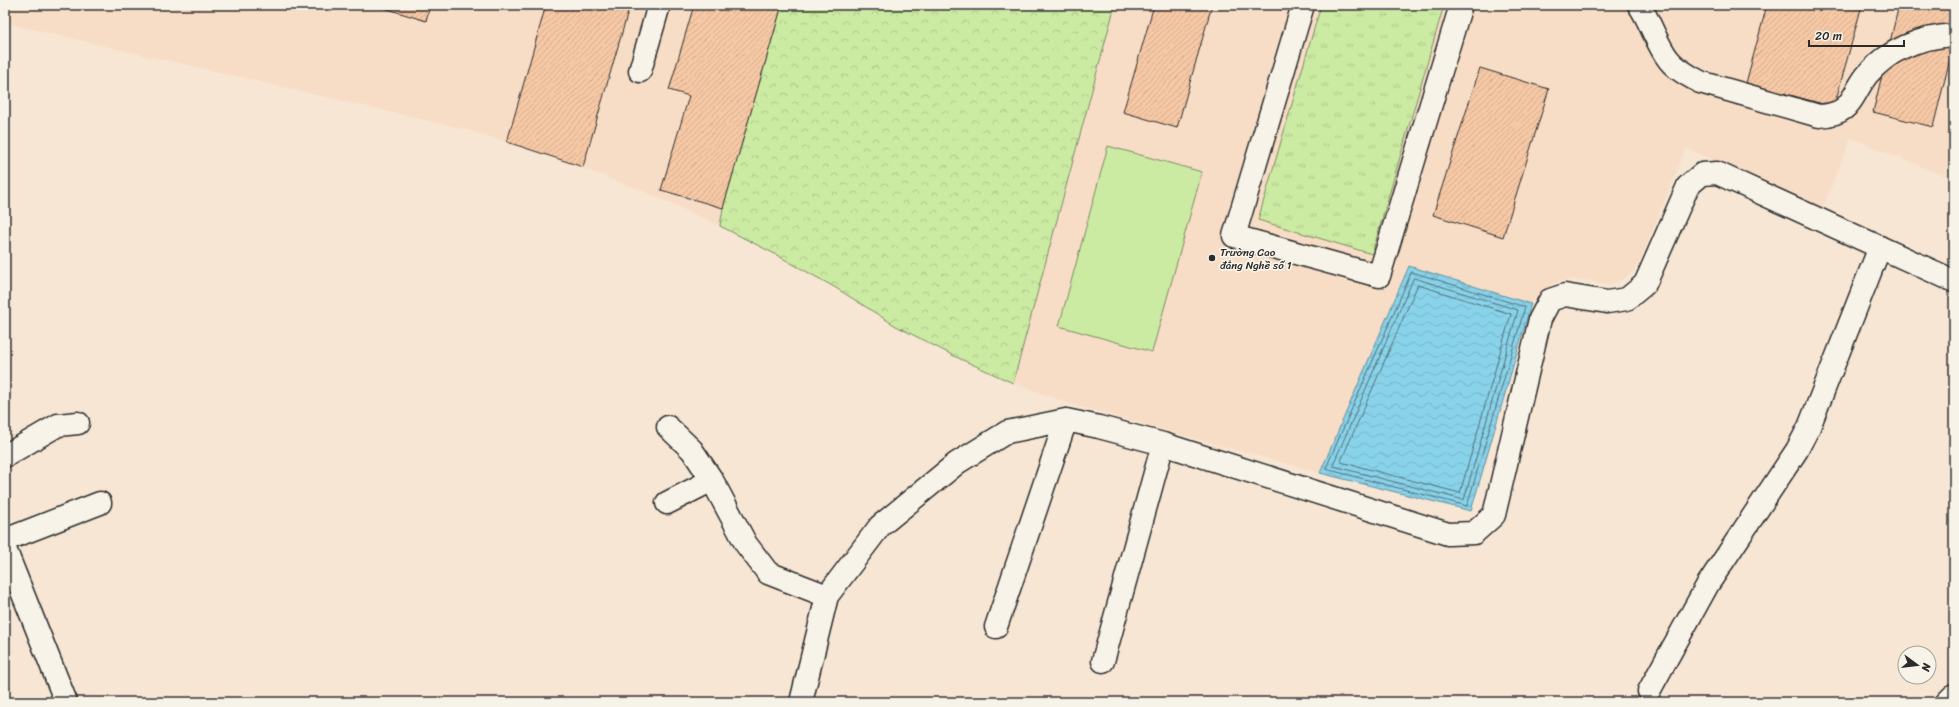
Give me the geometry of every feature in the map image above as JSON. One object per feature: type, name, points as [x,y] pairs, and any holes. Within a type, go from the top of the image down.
[{"type":"street","points":[[640,70],[659,5]]},
{"type":"street","points":[[1303,5],[1234,236],[1379,276],[1462,5]]},
{"type":"street","points":[[1639,5],[1662,49],[1670,61],[1684,74],[1700,82],[1819,116],[1832,115],[1843,110],[1852,101],[1867,75],[1881,61],[1898,50],[1916,41],[1935,36],[1954,35]]},
{"type":"street","points":[[801,702],[827,596],[880,526],[957,463],[1007,432],[1066,420],[1099,427],[1163,444],[1448,534],[1474,533],[1494,515],[1540,319],[1550,300],[1564,296],[1607,302],[1627,299],[1645,284],[1688,186],[1702,174],[1717,173],[1954,281]]},
{"type":"street","points":[[1649,691],[1708,584],[1797,450],[1809,427],[1880,247]]},
{"type":"street","points":[[996,627],[1066,420]]},
{"type":"street","points":[[5,456],[58,426],[78,423]]},
{"type":"street","points":[[668,427],[692,450],[712,480],[746,544],[768,573],[827,596]]},
{"type":"street","points":[[1103,660],[1163,444]]},
{"type":"street","points":[[667,503],[712,480]]},
{"type":"street","points":[[5,540],[100,503]]},
{"type":"street","points":[[5,549],[11,581],[66,702]]},
{"type":"street","points":[[1947,702],[1954,695]]},
{"type":"shaded area","name":"Trường Cao đẳng Nghề số 1","points":[[5,5],[1954,5],[1954,142],[1945,176],[1851,138],[1822,209],[1686,148],[1639,264],[1631,273],[1622,280],[1611,284],[1600,284],[1586,280],[1560,281],[1549,286],[1539,294],[1531,304],[1471,511],[1320,473],[1074,405],[1013,383],[954,356],[896,326],[836,288],[720,226],[648,193],[545,154],[464,129],[5,23]]},
{"type":"green space","points":[[782,5],[1115,5],[1013,383],[954,356],[896,326],[836,288],[720,226],[723,208]]},
{"type":"green space","points":[[1321,5],[1444,5],[1372,254],[1258,220]]},
{"type":"green space","points":[[1108,146],[1202,172],[1152,352],[1059,326]]},
{"type":"water","points":[[1409,266],[1531,304],[1471,511],[1320,473]]},
{"type":"building","points":[[378,5],[430,5],[426,21]]},
{"type":"building","points":[[546,5],[630,5],[583,167],[507,142]]},
{"type":"building","points":[[694,5],[782,5],[723,208],[661,190],[689,96],[669,90]]},
{"type":"building","points":[[1154,5],[1212,5],[1177,128],[1123,112]]},
{"type":"building","points":[[1767,5],[1862,5],[1834,107],[1746,83]]},
{"type":"building","points":[[1899,5],[1954,5],[1954,43],[1933,127],[1873,112]]},
{"type":"building","points":[[1480,68],[1549,89],[1503,237],[1433,215]]},
{"type":"place","name":"Trường Cao đẳng Nghề số 1","points":[[1212,258]]}]
